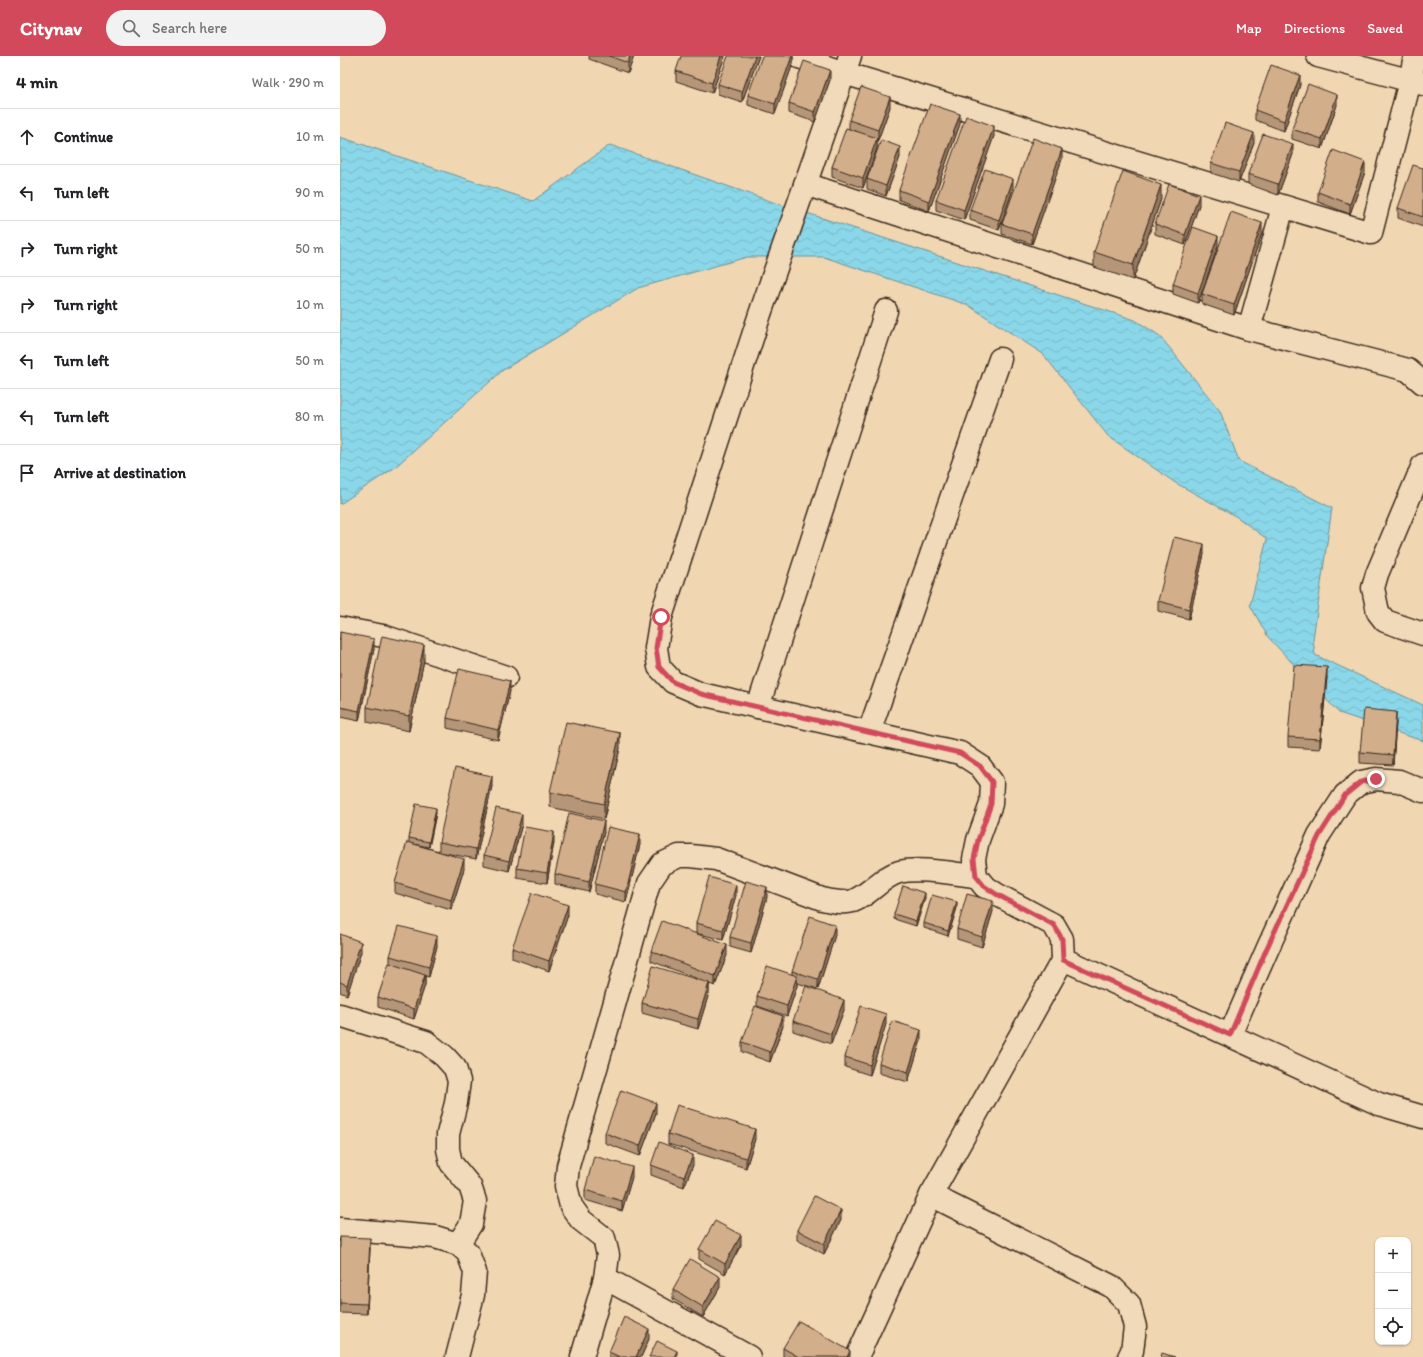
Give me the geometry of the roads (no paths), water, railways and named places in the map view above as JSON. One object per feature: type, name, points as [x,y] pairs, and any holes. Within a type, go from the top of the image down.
[{"type":"street","points":[[796,56],[847,65],[1283,207],[1371,233],[1417,82],[1415,56]]},
{"type":"street","points":[[1318,56],[1417,82]]},
{"type":"street","points":[[847,65],[760,314],[661,617],[656,648],[659,667],[673,682],[701,694],[960,753],[980,766],[992,782],[991,804],[978,840],[974,859],[976,876],[984,886],[996,894],[1054,925],[1062,939],[1063,960],[931,1195],[857,1357]]},
{"type":"street","points":[[805,184],[1249,329],[1408,370],[1423,382]]},
{"type":"street","points":[[1249,329],[1283,207]]},
{"type":"street","points":[[758,707],[886,311]]},
{"type":"street","points":[[869,732],[1000,359]]},
{"type":"street","points":[[1423,465],[1416,498],[1377,574],[1373,588],[1378,612],[1385,621],[1423,634]]},
{"type":"street","points":[[340,628],[383,636],[506,676]]},
{"type":"street","points":[[1230,1035],[1266,950],[1319,836],[1345,795],[1361,782],[1376,779],[1399,781],[1423,791]]},
{"type":"street","points":[[582,1357],[605,1278],[608,1255],[604,1238],[581,1220],[571,1206],[566,1186],[568,1166],[649,883],[662,864],[679,856],[691,856],[716,860],[822,899],[838,902],[853,901],[868,893],[884,878],[899,872],[916,870],[976,876]]},
{"type":"street","points":[[1063,960],[1379,1104],[1423,1117]]},
{"type":"street","points":[[340,1015],[426,1042],[444,1056],[455,1068],[459,1081],[456,1103],[448,1134],[448,1148],[451,1163],[470,1186],[475,1201],[470,1224],[458,1244]]},
{"type":"street","points":[[931,1195],[1111,1286],[1129,1304],[1135,1327],[1132,1351],[1129,1357]]},
{"type":"street","points":[[340,1229],[436,1237],[458,1244],[468,1253],[475,1272],[473,1295],[457,1357]]},
{"type":"street","points":[[605,1278],[749,1357]]},
{"type":"water","points":[[340,137],[533,201],[610,145],[770,201],[1135,320],[1160,336],[1220,411],[1239,461],[1332,508],[1313,639],[1315,655],[1423,705],[1423,741],[1339,713],[1268,637],[1250,605],[1267,539],[1237,517],[1174,482],[1108,436],[1043,354],[968,305],[824,257],[747,257],[638,288],[503,370],[394,468],[340,504]]}]
